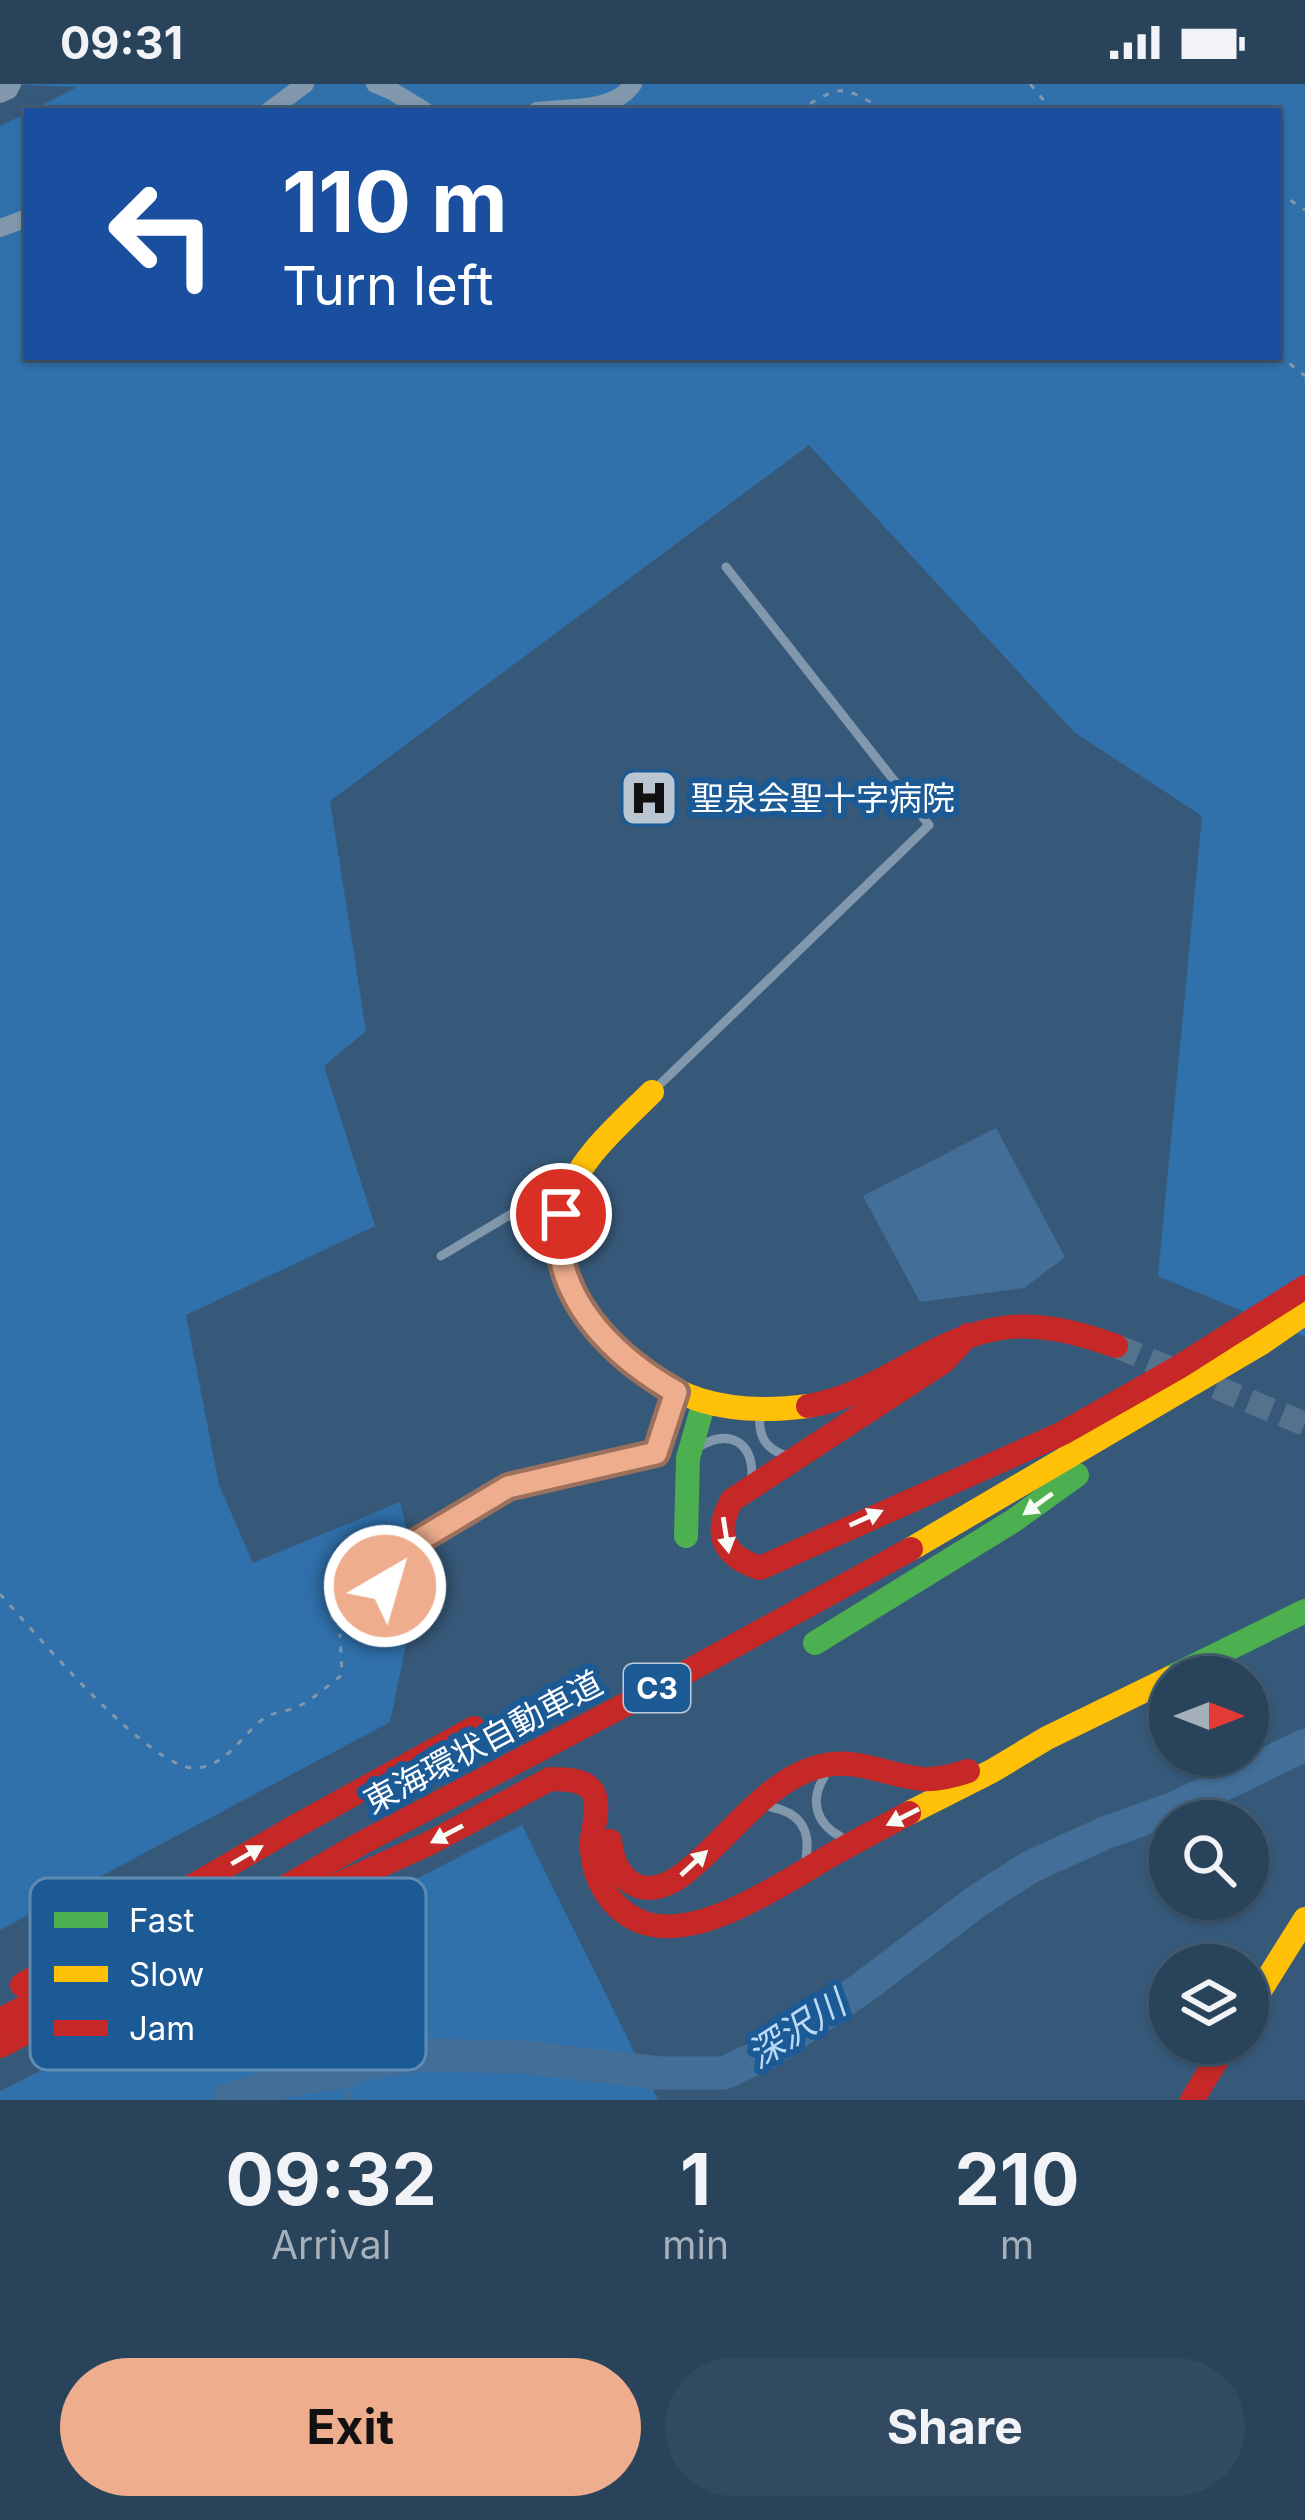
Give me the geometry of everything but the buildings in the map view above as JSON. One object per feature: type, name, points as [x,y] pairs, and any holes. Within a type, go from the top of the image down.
[{"type":"main road","points":[[652,1092],[585,1160],[570,1184],[561,1214],[560,1249],[567,1279],[581,1304],[625,1360],[676,1392],[760,1411],[815,1404],[855,1393],[968,1335],[996,1328],[1060,1325],[1116,1346]]},
{"type":"main road","points":[[968,1335],[943,1362],[732,1500],[723,1513],[721,1528],[729,1555],[760,1568],[1063,1433],[1305,1291]]},
{"type":"main road","name":"東海環状自動車道","points":[[267,1878],[705,1640],[962,1507],[1139,1404],[1305,1291]]},
{"type":"main road","points":[[815,1643],[1013,1521],[1162,1414],[1272,1343],[1305,1314]]},
{"type":"main road","name":"東海環状自動車道","points":[[301,1878],[948,1529],[1305,1314]]},
{"type":"main road","points":[[686,1536],[688,1458],[704,1402]]},
{"type":"main road","points":[[1214,1656],[1305,1612]]},
{"type":"main road","points":[[353,1878],[550,1779],[569,1779],[594,1793],[598,1807],[592,1853],[599,1883],[619,1908],[649,1924],[686,1925],[797,1874],[1149,1688]]},
{"type":"main road","points":[[207,1878],[474,1728]]},
{"type":"main road","points":[[620,1807],[609,1842],[611,1860],[619,1876],[649,1889],[680,1877],[754,1810],[820,1766],[861,1765],[939,1779],[1042,1741]]},
{"type":"main road","points":[[1269,1976],[1305,1919]]},
{"type":"main road","points":[[0,1998],[30,1981]]},
{"type":"main road","name":"東海環状自動車道","points":[[0,2020],[30,2004]]},
{"type":"main road","name":"東海環状自動車道","points":[[0,2046],[30,2030]]},
{"type":"main road","points":[[1192,2100],[1214,2064]]},
{"type":"street","points":[[0,94],[12,84]]},
{"type":"street","points":[[273,108],[305,84]]},
{"type":"street","points":[[375,84],[419,108]]},
{"type":"street","points":[[565,108],[632,97]]},
{"type":"street","points":[[339,1614],[385,1586],[406,1548],[508,1487],[656,1453],[676,1392]]},
{"type":"lane","points":[[652,1092],[929,825],[726,567]]},
{"type":"lane","points":[[441,1256],[524,1207],[561,1214]]},
{"type":"lane","points":[[760,1411],[762,1439],[770,1449],[795,1457]]},
{"type":"lane","points":[[688,1458],[710,1440],[737,1441],[752,1459],[751,1487]]},
{"type":"lane","points":[[843,1764],[825,1776],[818,1788],[817,1813],[828,1830],[859,1840]]},
{"type":"lane","points":[[754,1810],[786,1810],[804,1826],[807,1856],[797,1874]]},
{"type":"path","points":[[1030,84],[1050,108]]},
{"type":"path","points":[[801,108],[836,86],[853,86],[882,108]]},
{"type":"path","points":[[1281,356],[1305,376]]},
{"type":"path","points":[[0,1594],[113,1718],[161,1753],[197,1768],[231,1754],[266,1716],[298,1706],[342,1675],[339,1614]]},
{"type":"shaded area","points":[[0,84],[1305,84],[1305,1337],[1158,1276],[1202,816],[1074,732],[809,445],[330,801],[366,1031],[324,1066],[375,1226],[186,1315],[219,1485],[253,1563],[400,1502],[419,1581],[390,1722],[98,1878],[30,1878],[30,1914],[0,1930],[0,126],[24,114],[24,360],[1281,360],[1281,108],[36,108],[77,87]]},
{"type":"shaded area","points":[[996,1128],[1065,1257],[1024,1288],[920,1302],[863,1196]]},
{"type":"shaded area","points":[[522,1825],[658,2100],[0,2100],[0,2091],[41,2070],[426,2070],[426,1878],[418,1878]]},
{"type":"waterway","name":"深沢川","points":[[426,2055],[521,2057],[660,2073],[724,2073],[769,2052],[1032,1866],[1177,1807],[1305,1745]]},
{"type":"waterway","name":"深沢川","points":[[228,2100],[291,2080],[348,2070]]},
{"type":"waterway","points":[[340,2071],[350,2100]]},
{"type":"tunnel","points":[[1116,1346],[1305,1424]]},
{"type":"traffic: fast","points":[[686,1536],[688,1458],[704,1402]]},
{"type":"traffic: fast","points":[[815,1643],[1013,1521],[1077,1475]]},
{"type":"traffic: fast","points":[[1214,1656],[1305,1611]]},
{"type":"traffic: slow","points":[[652,1092],[588,1159],[569,1190],[560,1238],[565,1268],[578,1298],[619,1350],[673,1388],[713,1404],[740,1408],[808,1406]]},
{"type":"traffic: slow","points":[[911,1549],[1305,1313]]},
{"type":"traffic: slow","points":[[909,1813],[1149,1688]]},
{"type":"traffic: slow","points":[[1269,1976],[1305,1919]]},
{"type":"traffic: jam","points":[[968,1335],[943,1362],[732,1500],[723,1523],[730,1550],[760,1568],[1063,1433],[1305,1287]]},
{"type":"traffic: jam","points":[[808,1406],[857,1391],[958,1340],[1006,1327],[1057,1329],[1116,1346]]},
{"type":"traffic: jam","points":[[301,1878],[911,1549]]},
{"type":"traffic: jam","points":[[206,1878],[474,1728]]},
{"type":"traffic: jam","points":[[610,1841],[625,1878],[644,1888],[655,1887],[682,1875],[764,1798],[800,1773],[834,1764],[922,1779],[968,1771]]},
{"type":"traffic: jam","points":[[352,1878],[550,1779],[567,1780],[589,1787],[595,1797],[592,1852],[605,1891],[635,1919],[670,1926],[695,1923],[745,1904],[909,1813]]},
{"type":"traffic: jam","points":[[22,1985],[30,1980]]},
{"type":"traffic: jam","points":[[0,2020],[30,2005]]},
{"type":"traffic: jam","points":[[0,2046],[30,2030]]},
{"type":"traffic: jam","points":[[1192,2100],[1214,2064]]},
{"type":"place","name":"聖泉会聖十字病院","points":[[649,798]]},
{"type":"route","points":[[385,1586],[406,1548],[508,1487],[656,1453],[676,1392],[625,1360],[581,1304],[567,1279],[560,1249],[561,1214]]}]
